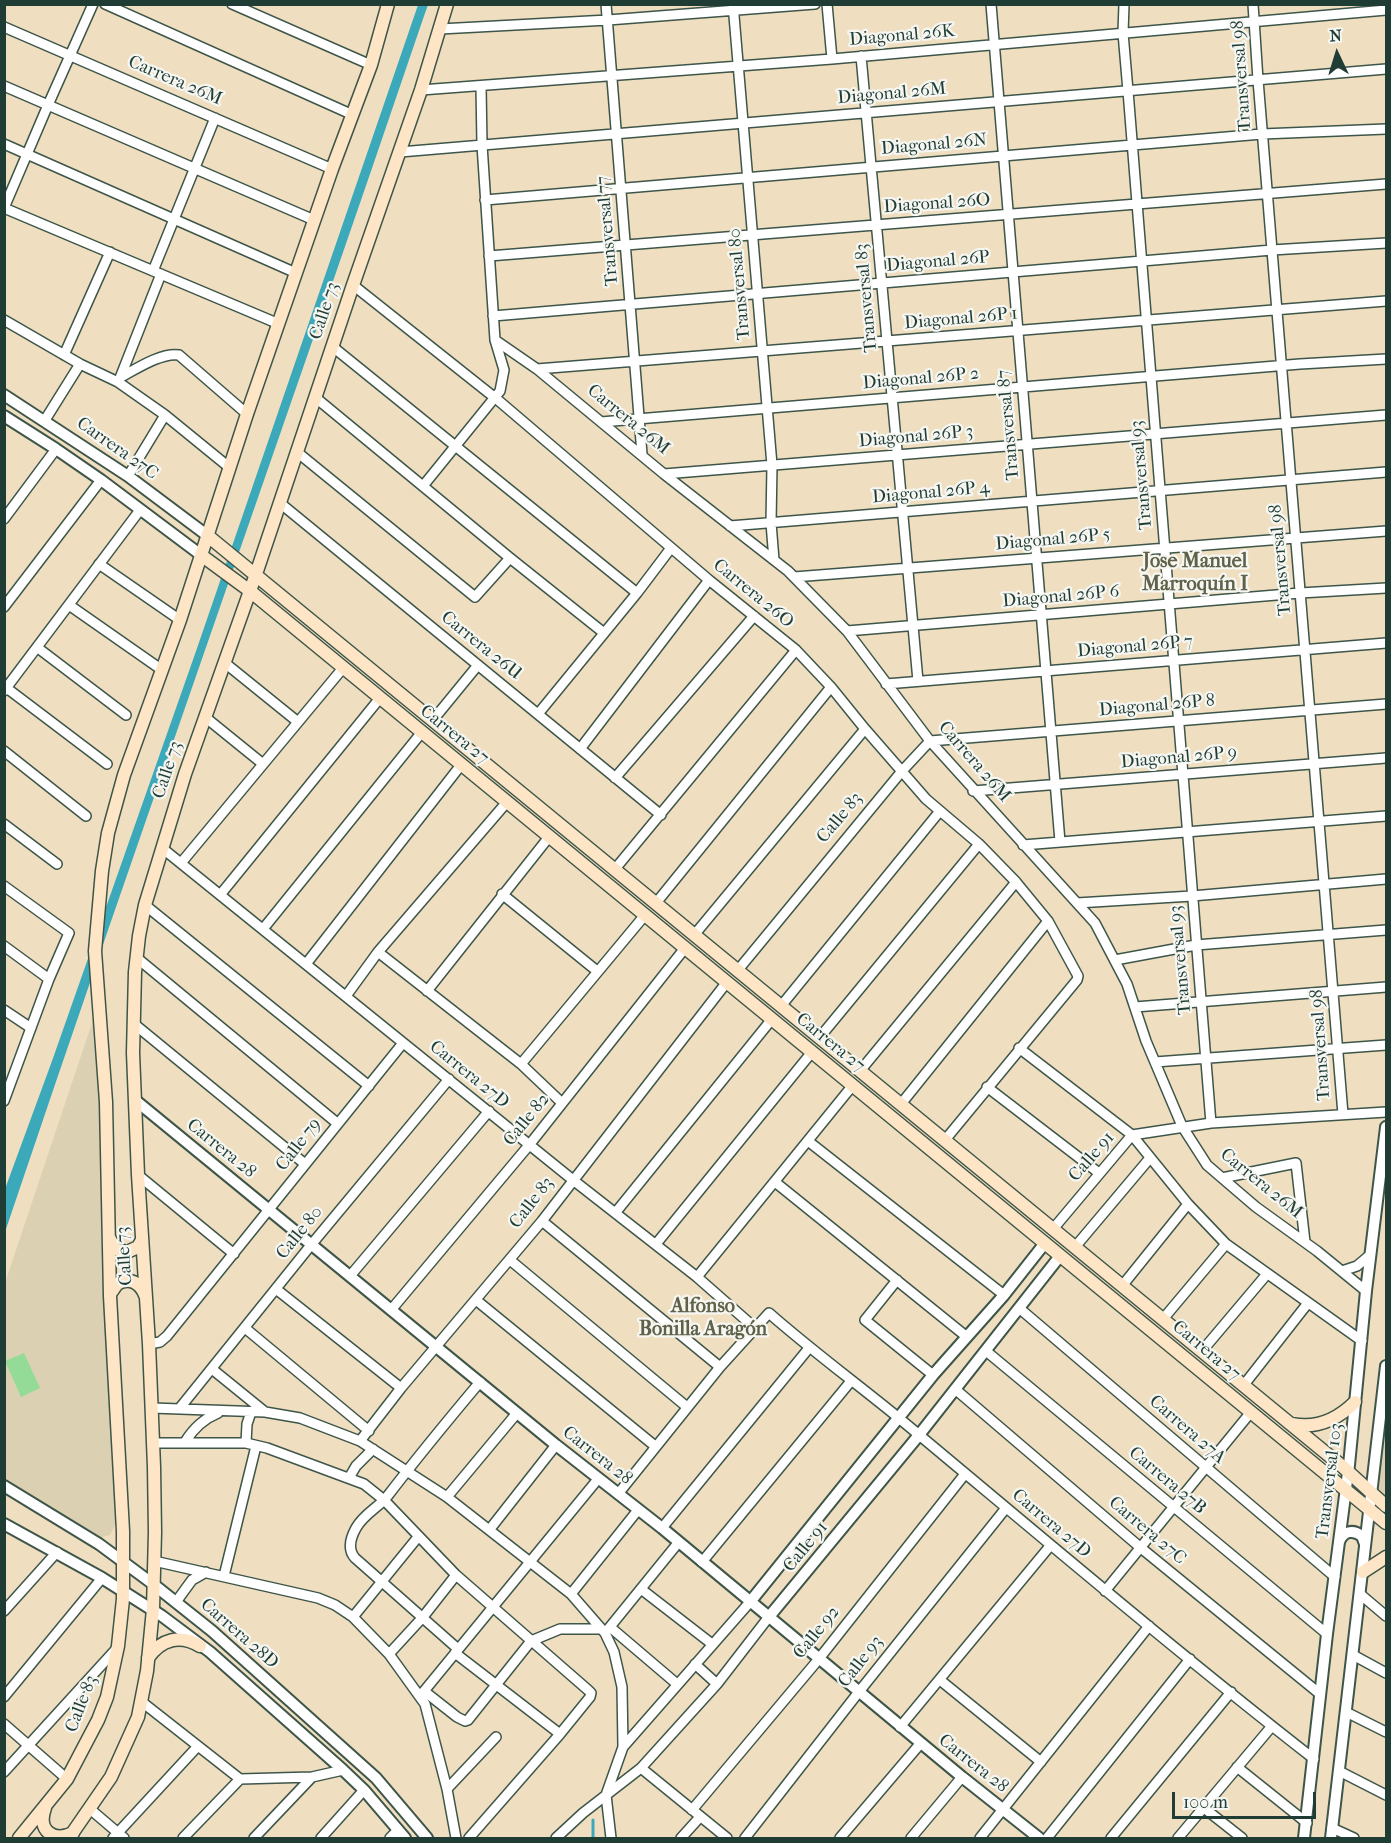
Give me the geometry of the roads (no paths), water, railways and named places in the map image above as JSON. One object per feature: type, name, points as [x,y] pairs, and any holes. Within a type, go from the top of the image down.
[{"type":"main road","name":"Calle 73","points":[[153,1584],[152,1408],[138,1175],[133,1023],[137,958],[145,905],[205,717],[400,152],[447,4]]},
{"type":"main road","name":"Calle 73","points":[[124,1561],[110,1296],[106,1102],[95,951],[100,889],[108,833],[115,803],[180,620],[247,414],[332,169],[371,65],[386,5]]},
{"type":"main road","points":[[208,536],[256,574]]},
{"type":"main road","points":[[201,555],[250,591]]},
{"type":"main road","name":"Carrera 27","points":[[256,574],[1202,1351],[1386,1506]]},
{"type":"main road","name":"Carrera 27","points":[[250,591],[1386,1523]]},
{"type":"main road","points":[[110,1238],[115,1249],[127,1252],[138,1247],[142,1240]]},
{"type":"main road","points":[[110,1296],[117,1284],[130,1280],[142,1288],[147,1302]]},
{"type":"main road","points":[[1290,1424],[1316,1425],[1331,1421],[1355,1402]]},
{"type":"main road","points":[[1363,1572],[1386,1557]]},
{"type":"main road","name":"Calle 83","points":[[19,1839],[67,1779],[93,1732],[107,1697],[118,1646],[124,1561]]},
{"type":"main road","points":[[46,1804],[42,1826],[46,1832],[60,1838],[71,1836],[111,1777],[122,1755],[142,1702],[153,1609],[153,1584]]},
{"type":"main road","points":[[148,1658],[160,1645],[176,1639],[193,1641],[200,1646]]},
{"type":"street","points":[[93,4],[4,208],[279,324]]},
{"type":"street","points":[[105,4],[353,115]]},
{"type":"street","points":[[232,4],[371,65]]},
{"type":"street","name":"Transversal 77","points":[[606,4],[642,454]]},
{"type":"street","points":[[440,29],[608,21],[733,8],[815,4]]},
{"type":"street","points":[[827,4],[832,59]]},
{"type":"street","name":"Transversal 87","points":[[991,4],[1060,842]]},
{"type":"street","name":"Transversal 93","points":[[1124,4],[1123,33],[1211,1123]]},
{"type":"street","name":"Transversal 98","points":[[1253,4],[1343,1114]]},
{"type":"street","name":"Transversal 80","points":[[733,8],[772,465],[771,523],[774,560]]},
{"type":"street","name":"Diagonal 26K","points":[[421,90],[832,59],[1386,10]]},
{"type":"street","name":"Carrera 26M","points":[[4,27],[332,169]]},
{"type":"street","name":"Transversal 83","points":[[861,56],[918,681]]},
{"type":"street","name":"Diagonal 26M","points":[[400,152],[1386,69]]},
{"type":"street","points":[[4,86],[314,220]]},
{"type":"street","points":[[423,486],[500,391],[504,370],[495,340],[485,200],[481,86]]},
{"type":"street","points":[[119,379],[174,220],[215,118]]},
{"type":"street","name":"Diagonal 26N","points":[[485,200],[1262,134],[1386,129]]},
{"type":"street","points":[[4,144],[296,273]]},
{"type":"street","name":"Diagonal 26O","points":[[489,256],[1386,184]]},
{"type":"street","name":"Diagonal 26P","points":[[493,315],[1272,250],[1386,243]]},
{"type":"street","points":[[64,355],[110,252]]},
{"type":"street","name":"Carrera 26O","points":[[353,285],[495,398],[709,580],[796,650],[831,687],[926,799],[979,844],[1016,882],[1048,921],[1078,976],[1019,1048]]},
{"type":"street","name":"Diagonal 26P 1","points":[[537,369],[1386,301]]},
{"type":"street","points":[[4,320],[80,364],[119,379],[230,468]]},
{"type":"street","name":"Carrera 26M","points":[[495,340],[537,369],[664,474],[774,560],[847,631],[930,741],[1095,923],[1127,984],[1179,1127],[1207,1165],[1256,1207],[1305,1242],[1366,1292]]},
{"type":"street","points":[[333,347],[637,593]]},
{"type":"street","points":[[119,379],[172,354],[179,356],[247,414]]},
{"type":"street","name":"Diagonal 26P 2","points":[[601,422],[1282,365],[1386,359]]},
{"type":"street","points":[[45,420],[80,364]]},
{"type":"street","name":"Carrera 27C","points":[[4,395],[128,476],[208,536]]},
{"type":"street","points":[[316,398],[604,633]]},
{"type":"street","name":"Diagonal 26P 3","points":[[664,474],[1386,415]]},
{"type":"street","points":[[128,476],[165,416]]},
{"type":"street","name":"Carrera 27C","points":[[6,420],[56,448],[201,555]]},
{"type":"street","points":[[4,519],[56,448]]},
{"type":"street","points":[[297,452],[475,597],[510,558]]},
{"type":"street","name":"Diagonal 26P 4","points":[[730,526],[1386,472]]},
{"type":"street","points":[[4,608],[101,480]]},
{"type":"street","name":"Carrera 26U","points":[[280,503],[661,815]]},
{"type":"street","points":[[107,764],[5,689],[140,510]]},
{"type":"street","name":"Diagonal 26P 5","points":[[794,577],[1386,531]]},
{"type":"street","points":[[538,714],[671,548]]},
{"type":"street","points":[[99,564],[180,620]]},
{"type":"street","points":[[580,749],[709,580]]},
{"type":"street","name":"Diagonal 26P 6","points":[[847,631],[1386,588]]},
{"type":"street","points":[[69,604],[162,670]]},
{"type":"street","points":[[615,778],[754,616]]},
{"type":"street","name":"Diagonal 26P 7","points":[[886,684],[1386,643]]},
{"type":"street","points":[[38,648],[126,715]]},
{"type":"street","points":[[615,869],[796,650]]},
{"type":"street","points":[[225,663],[298,722]]},
{"type":"street","points":[[433,720],[478,665]]},
{"type":"street","points":[[181,863],[343,668]]},
{"type":"street","points":[[656,903],[831,687]]},
{"type":"street","points":[[220,895],[380,698]]},
{"type":"street","name":"Diagonal 26P 8","points":[[930,741],[1386,704]]},
{"type":"street","points":[[205,717],[263,764]]},
{"type":"street","points":[[694,934],[865,729]]},
{"type":"street","points":[[263,929],[422,732]]},
{"type":"street","name":"Calle 83","points":[[738,970],[902,771],[930,741]]},
{"type":"street","points":[[4,752],[86,816]]},
{"type":"street","name":"Diagonal 26P 9","points":[[973,791],[1386,758]]},
{"type":"street","points":[[306,964],[461,765]]},
{"type":"street","points":[[346,996],[378,952],[507,802]]},
{"type":"street","points":[[781,1006],[940,811]]},
{"type":"street","points":[[1023,845],[1386,816]]},
{"type":"street","points":[[4,824],[57,864]]},
{"type":"street","points":[[427,991],[549,837]]},
{"type":"street","points":[[820,1037],[979,844]]},
{"type":"street","name":"Carrera 27D","points":[[162,848],[573,1180],[697,1277],[755,1328],[769,1313],[809,1348],[919,1435],[1050,1546],[1314,1759]]},
{"type":"street","points":[[1077,903],[1192,896],[1386,879]]},
{"type":"street","points":[[860,1071],[1016,882]]},
{"type":"street","points":[[4,886],[69,933],[49,978],[31,1028],[9,1074],[4,1101]]},
{"type":"street","points":[[502,894],[597,971]]},
{"type":"street","points":[[145,905],[369,1086]]},
{"type":"street","points":[[521,1064],[645,915]]},
{"type":"street","points":[[901,1104],[1048,921]]},
{"type":"street","points":[[1115,960],[1196,945],[1386,930]]},
{"type":"street","points":[[4,946],[49,978]]},
{"type":"street","name":"Calle 82","points":[[391,1310],[530,1144],[685,948]]},
{"type":"street","points":[[378,952],[521,1064],[562,1103]]},
{"type":"street","points":[[137,958],[337,1123]]},
{"type":"street","name":"Calle 83","points":[[360,1441],[401,1388],[542,1221],[727,982]]},
{"type":"street","points":[[1135,1007],[1386,987]]},
{"type":"street","points":[[4,1010],[31,1028]]},
{"type":"street","points":[[616,1212],[772,1019]]},
{"type":"street","points":[[133,1023],[305,1164]]},
{"type":"street","name":"Calle 79","points":[[149,1344],[164,1339],[403,1043]]},
{"type":"street","points":[[1155,1062],[1386,1045]]},
{"type":"street","points":[[945,1140],[1019,1048],[1132,1135],[1188,1204],[1226,1244],[1362,1341]]},
{"type":"street","points":[[656,1244],[812,1052]]},
{"type":"street","name":"Calle 80","points":[[179,1409],[449,1079]]},
{"type":"street","points":[[697,1277],[853,1085]]},
{"type":"street","points":[[987,1087],[1099,1173]]},
{"type":"street","name":"Carrera 28","points":[[135,1100],[556,1445],[662,1528],[858,1693],[1039,1839]]},
{"type":"street","points":[[350,1276],[489,1111]]},
{"type":"street","points":[[1132,1135],[1211,1123],[1386,1112]]},
{"type":"street","name":"Transversal 103","points":[[1304,1839],[1386,1127]]},
{"type":"street","name":"Calle 91","points":[[1053,1229],[1132,1135]]},
{"type":"street","points":[[808,1141],[1004,1295]]},
{"type":"street","points":[[1075,1247],[1150,1158]]},
{"type":"street","points":[[1222,1178],[1296,1163],[1305,1242]]},
{"type":"street","points":[[138,1175],[234,1254]]},
{"type":"street","points":[[775,1182],[967,1337]]},
{"type":"street","points":[[1122,1286],[1188,1204]]},
{"type":"street","points":[[542,1221],[720,1367]]},
{"type":"street","name":"Calle 91","points":[[623,1747],[750,1602],[933,1374],[1004,1295],[1045,1243]]},
{"type":"street","points":[[1163,1319],[1226,1244]]},
{"type":"street","points":[[1036,1253],[1046,1257],[1052,1266]]},
{"type":"street","points":[[1342,1271],[1357,1266],[1371,1255]]},
{"type":"street","name":"Calle 91","points":[[560,1837],[606,1795],[641,1768],[717,1684],[768,1618],[956,1389],[1060,1256]]},
{"type":"street","points":[[510,1260],[687,1407]]},
{"type":"street","points":[[1202,1351],[1267,1274]]},
{"type":"street","points":[[897,1280],[865,1320],[933,1374]]},
{"type":"street","points":[[276,1289],[401,1388]]},
{"type":"street","points":[[476,1300],[655,1446]]},
{"type":"street","points":[[1244,1386],[1308,1303]]},
{"type":"street","name":"Carrera 27A","points":[[1019,1308],[1335,1577]]},
{"type":"street","points":[[245,1328],[369,1431]]},
{"type":"street","points":[[618,1494],[720,1367],[755,1328]]},
{"type":"street","points":[[662,1528],[809,1348]]},
{"type":"street","name":"Carrera 27B","points":[[986,1351],[1327,1634]]},
{"type":"street","points":[[1354,1839],[1331,1833],[1386,1366]]},
{"type":"street","points":[[212,1369],[265,1413]]},
{"type":"street","points":[[702,1562],[851,1381]]},
{"type":"street","points":[[480,1382],[384,1500],[359,1523],[350,1551],[457,1651],[560,1734]]},
{"type":"street","name":"Carrera 27C","points":[[956,1389],[1141,1548],[1320,1694]]},
{"type":"street","points":[[152,1408],[251,1412],[300,1418],[360,1441],[447,1497],[490,1529],[529,1565],[571,1594],[605,1630],[677,1684]]},
{"type":"street","points":[[185,1442],[190,1433],[200,1424],[222,1411]]},
{"type":"street","points":[[224,1576],[251,1444],[247,1424],[251,1412]]},
{"type":"street","points":[[1105,1590],[1251,1412]]},
{"type":"street","points":[[447,1497],[517,1413]]},
{"type":"street","points":[[152,1443],[251,1444],[368,1486],[456,1575],[495,1604],[531,1641],[591,1693],[560,1734],[469,1839]]},
{"type":"street","points":[[490,1529],[556,1445]]},
{"type":"street","points":[[350,1478],[357,1466],[373,1449]]},
{"type":"street","name":"Calle 92","points":[[692,1810],[818,1660],[965,1474]]},
{"type":"street","points":[[598,1479],[422,1694],[465,1721],[471,1718],[495,1683],[531,1641],[560,1629],[605,1630],[678,1543]]},
{"type":"street","name":"Carrera 28D","points":[[4,1486],[91,1538],[124,1561],[212,1631],[376,1778],[427,1839]]},
{"type":"street","name":"Calle 93","points":[[745,1839],[1006,1508]]},
{"type":"street","points":[[571,1594],[638,1510]]},
{"type":"street","name":"Carrera 28D","points":[[6,1528],[57,1552],[123,1590],[153,1609],[210,1652],[364,1790],[398,1836]]},
{"type":"street","points":[[1339,1543],[1346,1533],[1354,1532],[1362,1536],[1365,1544]]},
{"type":"street","points":[[353,1617],[418,1537]]},
{"type":"street","points":[[900,1727],[1050,1546]]},
{"type":"street","points":[[4,1611],[57,1552]]},
{"type":"street","name":"Carrera 28D","points":[[154,1561],[318,1598],[335,1605],[353,1617],[389,1654],[422,1694],[447,1789],[456,1839]]},
{"type":"street","points":[[176,1602],[192,1580],[207,1572]]},
{"type":"street","points":[[389,1654],[423,1617],[456,1575]]},
{"type":"street","points":[[4,1697],[102,1578]]},
{"type":"street","points":[[641,1589],[712,1644]]},
{"type":"street","points":[[1360,1593],[1386,1616]]},
{"type":"street","points":[[980,1839],[1149,1626]]},
{"type":"street","points":[[605,1630],[614,1652],[622,1687],[623,1747],[606,1795],[610,1839]]},
{"type":"street","points":[[4,1772],[118,1646]]},
{"type":"street","points":[[1353,1655],[1386,1673]]},
{"type":"street","points":[[1047,1839],[1190,1659]]},
{"type":"street","points":[[695,1664],[717,1684]]},
{"type":"street","points":[[940,1680],[1041,1762]]},
{"type":"street","points":[[1111,1839],[1231,1692]]},
{"type":"street","points":[[142,1702],[240,1779],[312,1777],[343,1770]]},
{"type":"street","points":[[1346,1712],[1386,1732]]},
{"type":"street","points":[[4,1724],[67,1779]]},
{"type":"street","points":[[1178,1839],[1272,1726]]},
{"type":"street","points":[[447,1789],[496,1737]]},
{"type":"street","points":[[840,1839],[920,1744]]},
{"type":"street","points":[[90,1809],[118,1837],[198,1746]]},
{"type":"street","points":[[1237,1767],[1307,1823]]},
{"type":"street","points":[[641,1768],[727,1839]]},
{"type":"street","points":[[1339,1771],[1386,1795]]},
{"type":"street","points":[[254,1839],[312,1777]]},
{"type":"street","points":[[911,1839],[962,1777]]},
{"type":"street","points":[[183,1839],[240,1779]]},
{"type":"street","points":[[321,1839],[364,1790]]},
{"type":"street","points":[[1204,1808],[1242,1839]]},
{"type":"street","points":[[681,1839],[700,1817]]},
{"type":"water","points":[[418,5],[428,5],[5,1232],[5,1189],[195,654]]},
{"type":"waterway","points":[[593,1820],[593,1838]]},
{"type":"district","name":"Jose Manuel Marroquín I","points":[[1195,574]]},
{"type":"district","name":"Alfonso Bonilla Aragón","points":[[703,1318]]}]
